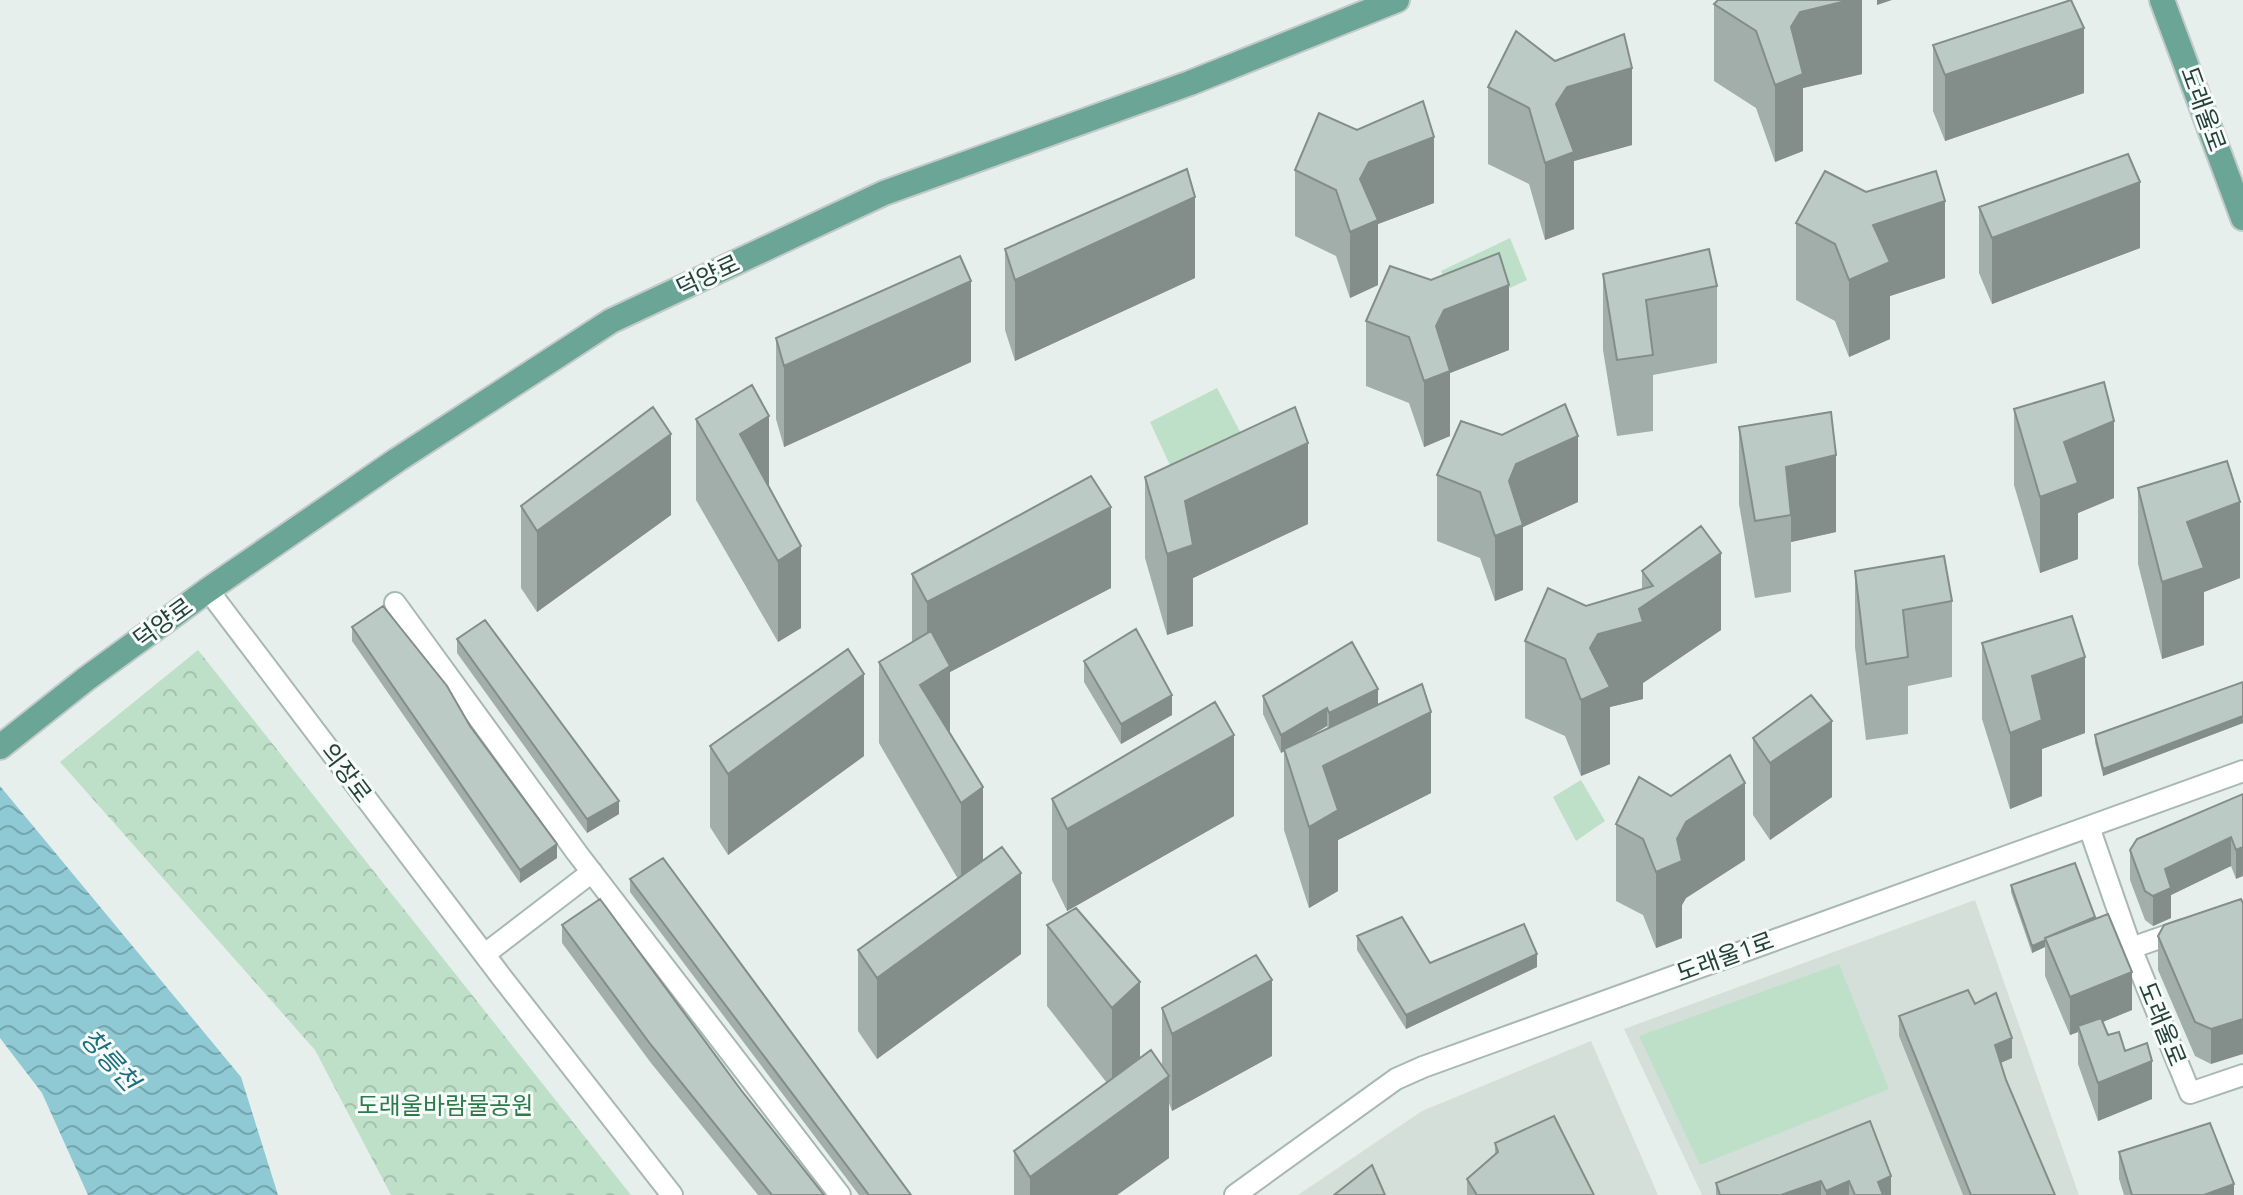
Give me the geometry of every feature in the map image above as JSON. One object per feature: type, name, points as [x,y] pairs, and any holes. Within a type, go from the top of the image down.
[{"type":"main road","name":"덕양로","points":[[0,747],[86,679],[208,590],[397,460],[611,321],[884,193],[1190,83],[1397,0]]},
{"type":"main road","name":"도래울로","points":[[2162,0],[2243,218]]},
{"type":"street","name":"의장로","points":[[208,590],[672,1195]]},
{"type":"street","points":[[395,603],[592,872],[840,1195]]},
{"type":"street","name":"도래울1로","points":[[1235,1195],[1396,1079],[2243,771]]},
{"type":"street","name":"도래울로","points":[[2089,827],[2131,948],[2190,1093],[2243,1075]]},
{"type":"street","points":[[485,954],[592,872]]},
{"type":"street","points":[[2131,948],[2200,924]]},
{"type":"shaded area","points":[[1975,900],[2079,1195],[1702,1195],[1624,1029]]},
{"type":"shaded area","points":[[1591,1041],[1658,1195],[1298,1195],[1422,1111]]},
{"type":"green space","points":[[1510,238],[1527,280],[1459,312],[1441,271]]},
{"type":"green space","points":[[1217,388],[1246,443],[1175,476],[1150,422]]},
{"type":"green space","name":"도래울바람물공원","points":[[198,650],[631,1195],[391,1195],[315,1050],[60,762]]},
{"type":"green space","points":[[1581,780],[1605,821],[1576,841],[1553,797]]},
{"type":"green space","points":[[1839,964],[1889,1089],[1700,1165],[1639,1036]]},
{"type":"water","name":"창릉천","points":[[0,786],[241,1077],[278,1195],[88,1195],[42,1093],[0,1038]]},
{"type":"building","points":[[1718,0],[1850,0],[1800,12],[1791,27],[1803,74],[1775,85],[1756,31],[1714,4]]},
{"type":"building","points":[[2071,0],[2084,28],[1945,75],[1933,45]]},
{"type":"building","points":[[1516,31],[1555,61],[1624,34],[1632,68],[1567,87],[1556,104],[1574,152],[1545,163],[1529,108],[1488,87]]},
{"type":"building","points":[[1423,101],[1434,137],[1369,162],[1360,179],[1378,220],[1350,232],[1336,190],[1295,170],[1319,113],[1357,130]]},
{"type":"building","points":[[2128,154],[2140,182],[1992,238],[1979,207]]},
{"type":"building","points":[[1187,169],[1195,197],[1015,280],[1005,249]]},
{"type":"building","points":[[1825,171],[1866,192],[1936,171],[1945,201],[1873,225],[1890,262],[1849,280],[1835,244],[1796,223]]},
{"type":"building","points":[[1709,249],[1717,286],[1646,300],[1653,355],[1617,360],[1603,274]]},
{"type":"building","points":[[1499,253],[1509,285],[1444,310],[1436,326],[1450,371],[1424,381],[1409,337],[1366,321],[1390,266],[1431,280]]},
{"type":"building","points":[[960,256],[971,281],[784,366],[776,338]]},
{"type":"building","points":[[2104,382],[2114,421],[2064,442],[2078,483],[2040,497],[2014,409]]},
{"type":"building","points":[[752,385],[769,416],[740,434],[801,546],[778,561],[696,419]]},
{"type":"building","points":[[1565,404],[1578,436],[1516,464],[1509,481],[1523,525],[1495,536],[1480,492],[1437,475],[1461,421],[1502,435]]},
{"type":"building","points":[[653,407],[671,434],[537,531],[521,506]]},
{"type":"building","points":[[1295,407],[1308,443],[1185,501],[1193,545],[1167,554],[1145,477]]},
{"type":"building","points":[[1831,412],[1836,455],[1786,467],[1791,515],[1755,521],[1739,427]]},
{"type":"building","points":[[2227,461],[2240,502],[2187,522],[2204,568],[2162,582],[2138,488]]},
{"type":"building","points":[[1091,476],[1111,507],[927,602],[912,574]]},
{"type":"building","points":[[1701,526],[1721,553],[1639,609],[1643,622],[1598,634],[1590,648],[1610,687],[1581,700],[1565,659],[1525,641],[1548,588],[1586,606],[1653,586],[1642,571]]},
{"type":"building","points":[[1944,556],[1952,601],[1903,610],[1908,657],[1866,664],[1855,571]]},
{"type":"building","points":[[383,606],[447,686],[470,726],[557,844],[520,870],[352,627]]},
{"type":"building","points":[[2072,616],[2085,657],[2032,676],[2042,720],[2010,733],[1982,643]]},
{"type":"building","points":[[485,620],[619,801],[587,819],[457,639]]},
{"type":"building","points":[[1136,629],[1172,695],[1121,724],[1084,661]]},
{"type":"building","points":[[931,631],[950,666],[920,685],[983,787],[961,803],[879,662]]},
{"type":"building","points":[[1352,642],[1378,689],[1329,713],[1327,708],[1281,735],[1263,696]]},
{"type":"building","points":[[848,649],[864,674],[728,774],[710,746]]},
{"type":"building","points":[[2243,682],[2243,716],[2103,769],[2095,735]]},
{"type":"building","points":[[1422,684],[1431,712],[1323,766],[1338,810],[1309,827],[1284,749]]},
{"type":"building","points":[[1811,695],[1832,721],[1770,763],[1753,738]]},
{"type":"building","points":[[1215,702],[1234,735],[1067,829],[1052,799]]},
{"type":"building","points":[[1730,755],[1745,783],[1686,822],[1677,839],[1682,861],[1656,872],[1643,839],[1616,824],[1639,777],[1671,796]]},
{"type":"building","points":[[2243,794],[2243,847],[2236,850],[2231,837],[2165,869],[2171,888],[2153,896],[2145,891],[2130,850],[2137,839]]},
{"type":"building","points":[[1002,847],[1021,873],[877,978],[858,950]]},
{"type":"building","points":[[663,858],[911,1195],[869,1195],[630,879]]},
{"type":"building","points":[[2075,863],[2095,917],[2032,946],[2011,885]]},
{"type":"building","points":[[600,899],[741,1090],[824,1195],[772,1195],[651,1045],[562,925]]},
{"type":"building","points":[[2241,899],[2243,1019],[2211,1029],[2195,1022],[2158,936],[2164,925]]},
{"type":"building","points":[[1076,908],[1140,982],[1112,1008],[1047,925]]},
{"type":"building","points":[[2108,914],[2132,972],[2070,997],[2045,938]]},
{"type":"building","points":[[1402,917],[1430,963],[1524,924],[1537,954],[1406,1015],[1357,936]]},
{"type":"building","points":[[1256,955],[1272,980],[1172,1034],[1162,1008]]},
{"type":"building","points":[[1968,990],[1975,1004],[1996,993],[2012,1038],[1995,1045],[2006,1080],[2055,1195],[1971,1195],[1899,1016]]},
{"type":"building","points":[[2101,1018],[2108,1035],[2119,1032],[2125,1051],[2147,1043],[2152,1061],[2098,1083],[2078,1026]]},
{"type":"building","points":[[1151,1050],[1169,1076],[1030,1177],[1014,1151]]},
{"type":"building","points":[[1554,1116],[1594,1195],[1477,1195],[1467,1179],[1498,1152],[1495,1143]]},
{"type":"building","points":[[1870,1121],[1891,1176],[1878,1182],[1883,1195],[1855,1195],[1849,1181],[1826,1191],[1821,1181],[1781,1195],[1720,1195],[1716,1183]]},
{"type":"building","points":[[2210,1123],[2234,1184],[2204,1195],[2132,1195],[2119,1152]]},
{"type":"building","points":[[1372,1165],[1385,1195],[1334,1195]]}]
